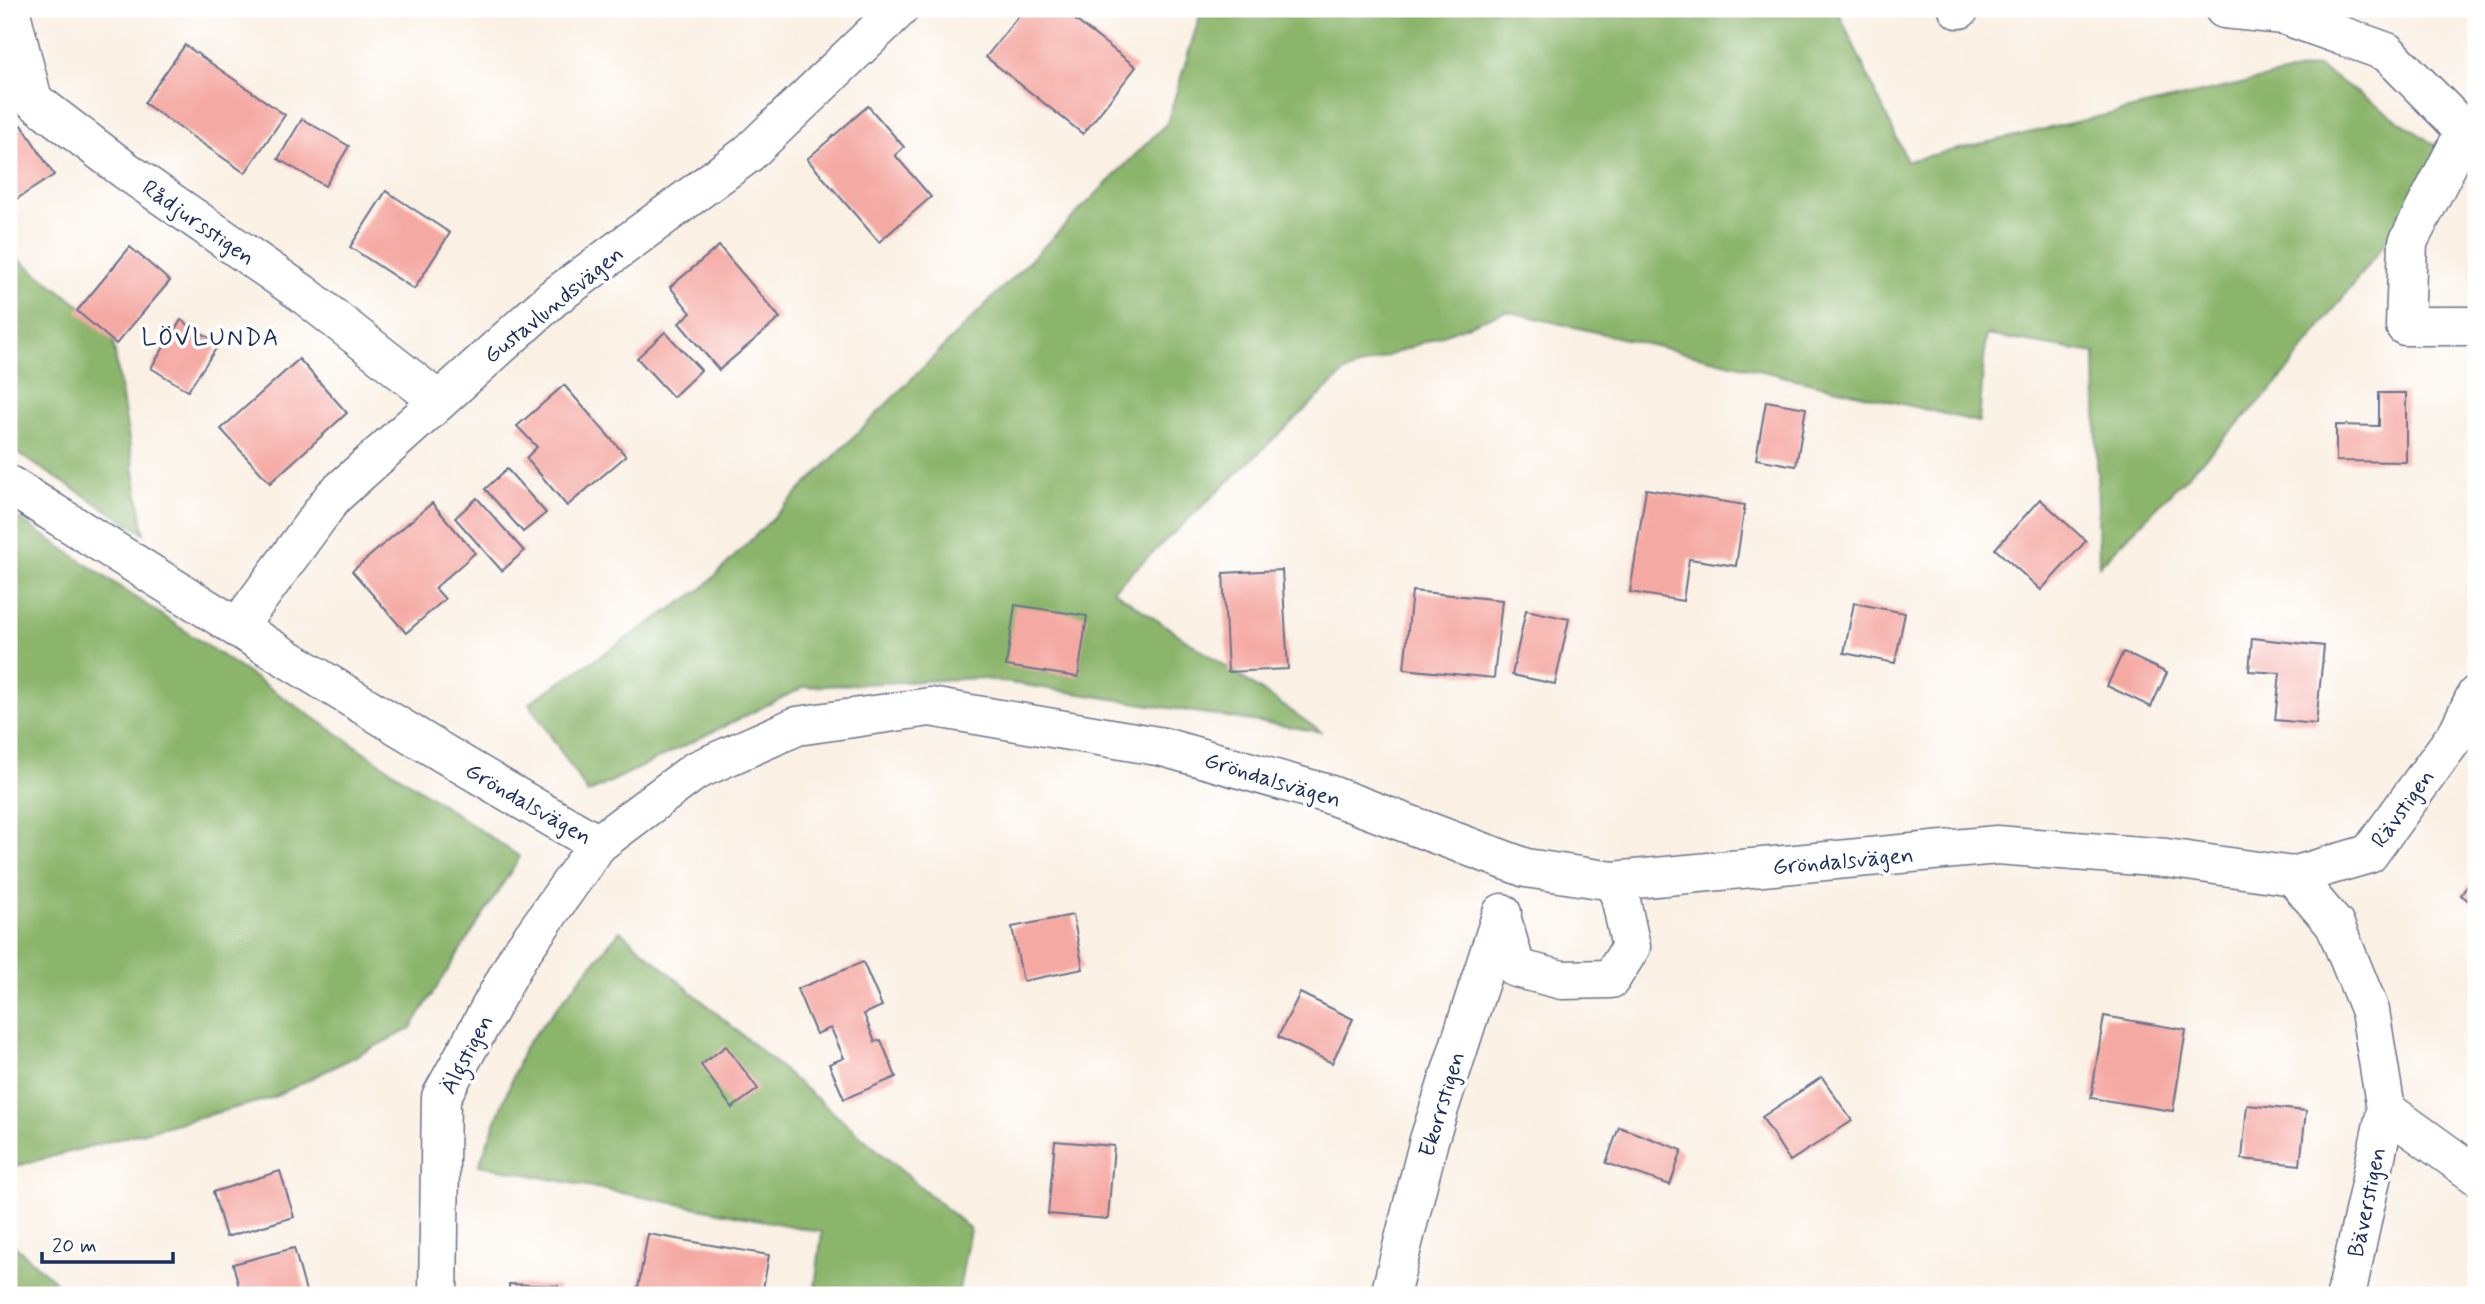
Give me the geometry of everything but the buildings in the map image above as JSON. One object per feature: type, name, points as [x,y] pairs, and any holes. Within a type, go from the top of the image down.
[{"type":"street","name":"Rådjursstigen","points":[[10,9],[33,100],[125,170],[302,293],[439,401]]},
{"type":"street","name":"Gustavlundsvägen","points":[[237,628],[333,497],[553,298],[748,154],[899,9]]},
{"type":"street","points":[[2224,9],[2284,15],[2387,52],[2465,131],[2408,242],[2404,326],[2476,326]]},
{"type":"street","name":"Gröndalsvägen","points":[[9,485],[237,628],[598,844],[695,771],[797,726],[930,707],[1163,747],[1328,794],[1526,868],[1613,881],[1997,845],[2166,858],[2293,876]]},
{"type":"street","name":"Rävstigen","points":[[2293,876],[2368,853],[2458,732],[2476,695]]},
{"type":"street","name":"Älgstigen","points":[[438,1295],[441,1097],[518,957],[598,844]]},
{"type":"street","name":"Ekorrstigen","points":[[1390,1295],[1429,1140],[1501,916],[1526,868]]},
{"type":"street","points":[[2293,876],[2335,925],[2370,1011],[2386,1110],[2476,1175]]},
{"type":"street","points":[[1501,916],[1516,968],[1562,979],[1611,979],[1631,947],[1620,896],[1613,881]]},
{"type":"street","name":"Bäverstigen","points":[[2346,1295],[2386,1110]]},
{"type":"green space","points":[[1202,9],[1837,9],[1907,161],[2318,66],[2451,156],[2277,384],[2099,566],[2095,353],[1986,335],[1979,422],[1506,311],[1345,372],[1113,590],[1322,732],[979,678],[804,687],[588,793],[529,703],[703,588],[1167,123]]},
{"type":"green space","points":[[9,252],[111,329],[144,533],[9,448]]},
{"type":"green space","points":[[9,512],[520,857],[410,1029],[272,1098],[9,1168]]},
{"type":"green space","points":[[620,931],[970,1229],[958,1295],[814,1295],[822,1232],[479,1165],[525,1046]]},
{"type":"green space","points":[[9,1241],[70,1295],[9,1295]]},
{"type":"district","name":"LÖVLUNDA","points":[[211,337]]}]
